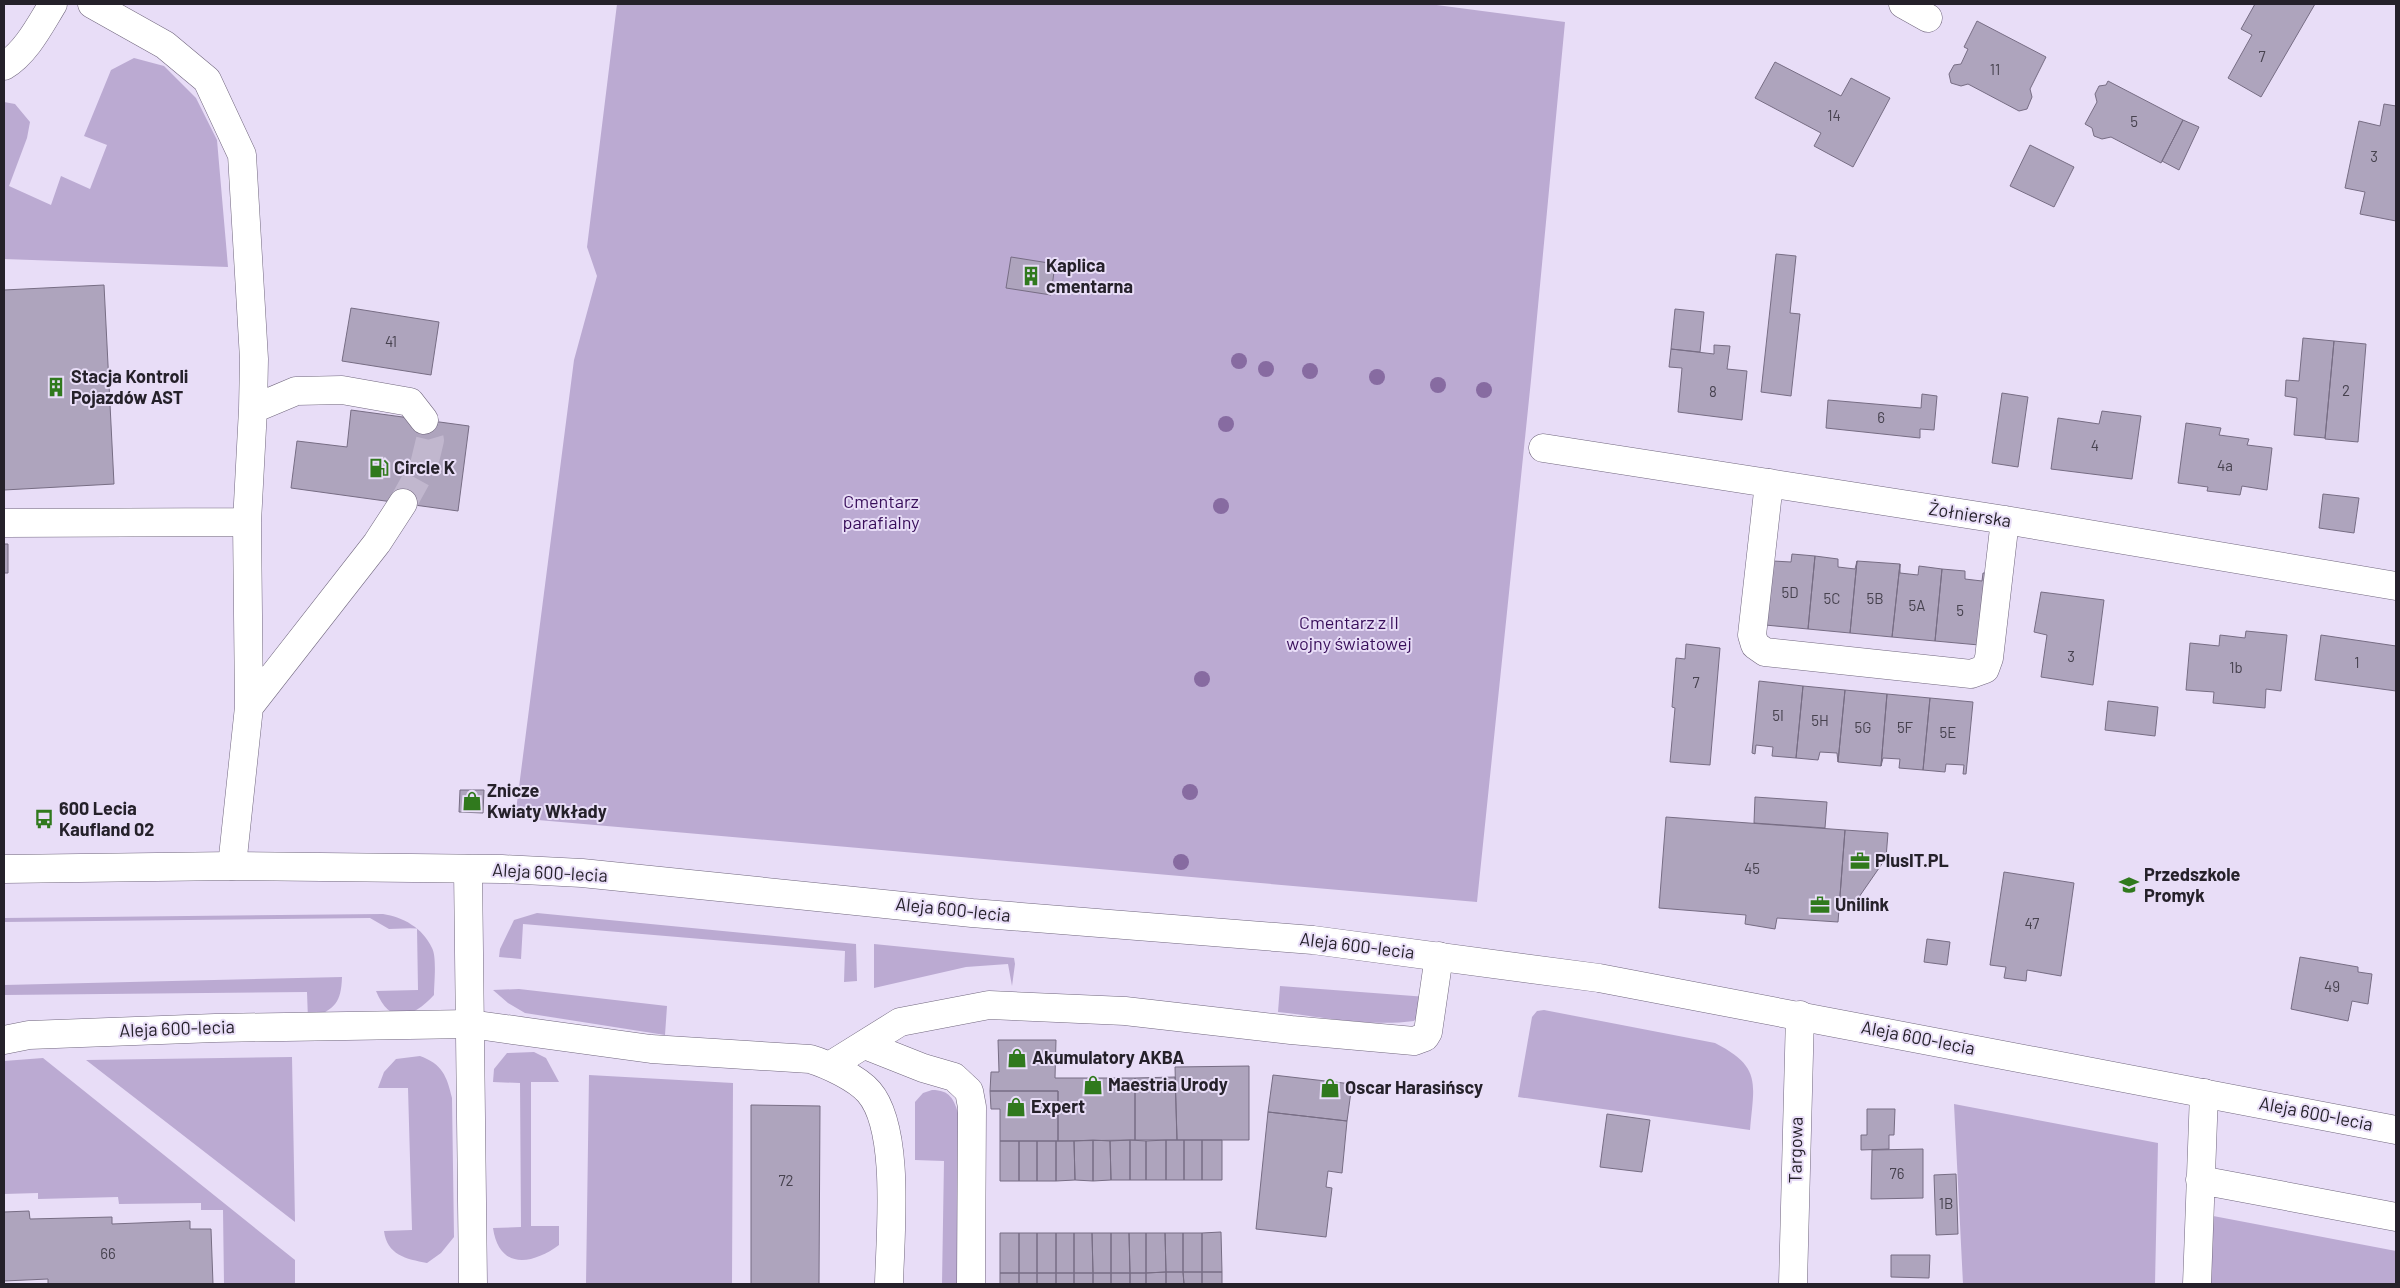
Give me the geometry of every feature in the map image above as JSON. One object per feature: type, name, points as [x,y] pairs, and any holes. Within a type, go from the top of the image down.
[{"type":"street","points":[[4,66],[11,62],[32,37],[53,4]]},
{"type":"street","points":[[92,4],[165,45],[207,80],[242,155],[254,359],[247,522],[249,707],[232,866]]},
{"type":"street","points":[[1903,4],[1928,18]]},
{"type":"street","points":[[253,409],[296,391],[342,390],[410,402],[424,420]]},
{"type":"street","name":"Żołnierska","points":[[1543,448],[2005,520],[2396,586]]},
{"type":"street","points":[[1769,483],[1752,635],[1754,645],[1765,652],[1971,674],[1986,669],[1989,658],[2005,520]]},
{"type":"street","points":[[249,707],[378,543],[403,503]]},
{"type":"street","points":[[4,523],[247,522]]},
{"type":"street","name":"Aleja 600-lecia","points":[[4,869],[232,866],[468,869],[582,873],[972,912],[1313,940],[1599,978],[2396,1130]]},
{"type":"street","name":"Aleja 600-lecia","points":[[468,869],[473,1284]]},
{"type":"street","name":"Aleja 600-lecia","points":[[831,1065],[900,1022],[989,1005],[1125,1011],[1291,1030],[1414,1041],[1425,1037],[1428,1032],[1439,956]]},
{"type":"street","name":"Targowa","points":[[1793,1284],[1800,1015]]},
{"type":"street","name":"Aleja 600-lecia","points":[[4,1040],[29,1034],[215,1028],[470,1024],[651,1049],[810,1059],[831,1065],[869,1092],[884,1122],[891,1157],[889,1284]]},
{"type":"street","points":[[865,1044],[922,1068],[954,1077],[969,1092],[972,1107],[971,1284]]},
{"type":"street","points":[[2197,1284],[2204,1093]]},
{"type":"street","points":[[2200,1180],[2396,1217]]},
{"type":"green space","name":"Cmentarz parafialny","points":[[617,4],[1429,4],[1565,22],[1531,380],[1477,902],[515,818],[574,360],[597,276],[587,247]]},
{"type":"green space","points":[[134,58],[164,66],[196,98],[217,140],[228,267],[4,259],[4,102],[15,104],[30,122],[27,138],[9,186],[51,205],[61,176],[90,189],[107,145],[84,136],[111,70]]},
{"type":"green space","points":[[537,913],[856,944],[857,981],[844,982],[845,951],[523,924],[521,959],[499,957],[500,949],[514,920]]},
{"type":"green space","points":[[383,914],[398,918],[416,928],[389,929],[370,918],[4,922],[4,918]]},
{"type":"green space","points":[[417,929],[428,941],[434,952],[434,995],[418,1009],[410,1013],[395,1014],[388,1010],[376,991],[418,990]]},
{"type":"green space","points":[[874,944],[1014,958],[1012,986],[1008,964],[966,967],[874,988]]},
{"type":"green space","points":[[342,977],[338,1000],[324,1013],[308,1020],[307,992],[4,995],[4,985]]},
{"type":"green space","points":[[1280,986],[1427,997],[1423,1011],[1414,1021],[1397,1023],[1363,1022],[1278,1012]]},
{"type":"green space","points":[[519,989],[667,1006],[665,1035],[525,1013],[508,1003],[493,990]]},
{"type":"green space","points":[[1544,1010],[1715,1043],[1741,1060],[1752,1078],[1753,1100],[1750,1130],[1518,1097],[1532,1017],[1537,1011]]},
{"type":"green space","points":[[534,1052],[546,1058],[559,1082],[531,1082],[531,1226],[559,1226],[559,1245],[538,1257],[518,1260],[509,1257],[502,1251],[496,1242],[493,1228],[521,1227],[520,1083],[493,1082],[494,1069],[507,1053]]},
{"type":"green space","points":[[420,1056],[434,1063],[442,1072],[448,1083],[452,1098],[454,1237],[441,1253],[427,1263],[412,1260],[393,1251],[386,1239],[384,1231],[412,1230],[408,1088],[378,1088],[384,1072],[396,1059]]},
{"type":"green space","points":[[292,1057],[295,1222],[86,1060]]},
{"type":"green space","points":[[43,1058],[295,1260],[295,1284],[224,1284],[223,1210],[201,1210],[201,1203],[119,1204],[118,1197],[38,1199],[38,1193],[4,1194],[4,1061]]},
{"type":"green space","points":[[589,1075],[733,1083],[732,1284],[586,1284]]},
{"type":"green space","points":[[938,1090],[947,1094],[953,1100],[959,1116],[958,1284],[942,1284],[944,1161],[915,1160],[915,1102],[923,1093]]},
{"type":"green space","points":[[1954,1104],[2158,1143],[2155,1284],[1963,1284]]},
{"type":"green space","points":[[2208,1215],[2396,1251],[2396,1284],[2206,1284]]},
{"type":"building","points":[[2255,4],[2315,4],[2261,97],[2228,78],[2252,35],[2241,29]]},
{"type":"building","points":[[1977,21],[2046,57],[2030,89],[2032,97],[2027,109],[2019,111],[1968,84],[1961,86],[1951,83],[1949,74],[1954,65],[1961,64],[1968,49],[1964,47]]},
{"type":"building","points":[[1775,62],[1841,96],[1851,78],[1890,98],[1853,167],[1814,146],[1821,133],[1755,98]]},
{"type":"building","points":[[2108,81],[2183,120],[2161,163],[2111,137],[2102,139],[2094,136],[2092,128],[2085,124],[2097,102],[2095,94],[2099,86],[2106,85]]},
{"type":"building","points":[[2384,104],[2396,106],[2396,221],[2360,214],[2365,192],[2345,188],[2359,121],[2380,126]]},
{"type":"building","points":[[2183,120],[2199,127],[2179,170],[2162,161]]},
{"type":"building","points":[[2030,145],[2074,167],[2054,207],[2010,186]]},
{"type":"building","points":[[1776,254],[1796,256],[1790,313],[1800,314],[1791,396],[1761,392]]},
{"type":"building","name":"Kaplica cmentarna","points":[[1011,257],[1055,264],[1051,295],[1006,288]]},
{"type":"building","name":"Stacja Kontroli Pojazdów AST","points":[[104,285],[114,484],[4,490],[4,290]]},
{"type":"building","points":[[351,308],[439,322],[431,375],[342,361]]},
{"type":"building","points":[[1675,309],[1704,312],[1700,352],[1671,349]]},
{"type":"building","points":[[2303,338],[2334,341],[2325,438],[2294,435],[2297,398],[2285,396],[2286,380],[2299,381]]},
{"type":"building","points":[[2334,341],[2366,344],[2358,442],[2325,439]]},
{"type":"building","points":[[1714,345],[1730,346],[1727,369],[1747,371],[1742,420],[1678,412],[1682,368],[1669,367],[1671,349],[1714,354]]},
{"type":"building","points":[[2002,393],[2028,397],[2018,467],[1992,463]]},
{"type":"building","points":[[1922,394],[1937,396],[1934,430],[1920,429],[1920,438],[1826,428],[1828,400],[1921,408]]},
{"type":"building","name":"Circle K","points":[[351,410],[469,426],[458,511],[291,488],[297,441],[347,447]]},
{"type":"building","points":[[2102,411],[2141,416],[2132,479],[2051,469],[2058,418],[2099,424]]},
{"type":"building","points":[[2186,423],[2221,428],[2219,435],[2249,439],[2247,445],[2272,448],[2267,490],[2242,486],[2240,495],[2207,491],[2208,487],[2178,483]]},
{"type":"building","points":[[2323,494],[2359,498],[2354,533],[2319,528]]},
{"type":"building","points":[[4,544],[8,544],[8,573],[4,573]]},
{"type":"building","points":[[1792,554],[1815,556],[1808,629],[1765,625],[1773,561],[1791,562]]},
{"type":"building","points":[[1815,556],[1838,559],[1838,567],[1855,569],[1857,561],[1850,633],[1808,629]]},
{"type":"building","points":[[1857,561],[1900,564],[1892,637],[1850,633]]},
{"type":"building","points":[[1900,564],[1900,573],[1918,575],[1919,566],[1942,569],[1935,641],[1892,637]]},
{"type":"building","points":[[1942,569],[1965,571],[1965,579],[1982,581],[1983,573],[1986,573],[1979,645],[1935,641]]},
{"type":"building","points":[[2041,592],[2104,600],[2093,685],[2041,677],[2047,635],[2034,632]]},
{"type":"building","points":[[2246,631],[2287,635],[2281,691],[2266,689],[2265,708],[2213,703],[2214,692],[2186,690],[2190,643],[2219,646],[2220,635],[2245,638]]},
{"type":"building","points":[[2321,635],[2396,646],[2396,691],[2315,680]]},
{"type":"building","points":[[1686,644],[1720,648],[1710,765],[1670,762],[1675,708],[1672,707],[1676,658],[1685,659]]},
{"type":"building","points":[[1759,681],[1803,686],[1796,758],[1772,756],[1773,747],[1756,745],[1755,754],[1752,753]]},
{"type":"building","points":[[1803,686],[1845,690],[1838,762],[1837,753],[1820,752],[1818,760],[1796,758]]},
{"type":"building","points":[[1845,690],[1887,694],[1881,766],[1838,762]]},
{"type":"building","points":[[1887,694],[1930,698],[1923,770],[1899,768],[1900,759],[1883,758],[1881,766]]},
{"type":"building","points":[[1930,698],[1973,702],[1966,774],[1963,774],[1964,765],[1946,764],[1945,772],[1923,770]]},
{"type":"building","points":[[2108,701],[2158,707],[2155,736],[2105,730]]},
{"type":"building","name":"Znicze Kwiaty Wkłady","points":[[460,790],[484,790],[483,813],[459,812]]},
{"type":"building","points":[[1755,797],[1827,802],[1825,828],[1754,823]]},
{"type":"building","points":[[1666,817],[1845,830],[1838,922],[1777,918],[1775,929],[1745,924],[1746,915],[1659,908]]},
{"type":"building","points":[[1845,830],[1888,833],[1886,858],[1850,910],[1839,909]]},
{"type":"building","points":[[2004,872],[2074,883],[2061,976],[2027,970],[2026,981],[2004,978],[2006,967],[1990,965]]},
{"type":"building","points":[[1927,939],[1950,942],[1947,965],[1924,962]]},
{"type":"building","points":[[2300,957],[2358,967],[2358,972],[2372,974],[2368,1004],[2352,1001],[2348,1021],[2291,1009]]},
{"type":"building","points":[[998,1040],[1056,1040],[1055,1078],[1135,1078],[1135,1140],[1058,1141],[1058,1091],[990,1091],[991,1072],[999,1072]]},
{"type":"building","points":[[1249,1066],[1249,1140],[1177,1140],[1175,1067]]},
{"type":"building","points":[[1273,1075],[1352,1084],[1347,1121],[1268,1112]]},
{"type":"building","points":[[1175,1077],[1177,1140],[1135,1140],[1135,1078]]},
{"type":"building","points":[[990,1091],[1058,1091],[1058,1141],[1000,1141],[1000,1109],[991,1109]]},
{"type":"building","points":[[751,1105],[820,1106],[819,1284],[751,1284]]},
{"type":"building","points":[[1867,1109],[1895,1109],[1894,1135],[1889,1135],[1889,1149],[1861,1150],[1861,1135],[1867,1135]]},
{"type":"building","points":[[1268,1112],[1347,1121],[1342,1173],[1328,1171],[1326,1187],[1332,1188],[1326,1237],[1256,1229]]},
{"type":"building","points":[[1607,1114],[1650,1120],[1642,1172],[1600,1167]]},
{"type":"building","points":[[1093,1140],[1093,1181],[1075,1180],[1074,1141]]},
{"type":"building","points":[[1093,1140],[1110,1141],[1111,1180],[1093,1181]]},
{"type":"building","points":[[1130,1140],[1130,1180],[1111,1180],[1110,1141]]},
{"type":"building","points":[[1130,1140],[1146,1141],[1146,1180],[1130,1180]]},
{"type":"building","points":[[1166,1140],[1166,1180],[1146,1180],[1146,1141]]},
{"type":"building","points":[[1166,1140],[1184,1140],[1184,1180],[1166,1180]]},
{"type":"building","points":[[1184,1140],[1202,1140],[1202,1180],[1184,1180]]},
{"type":"building","points":[[1202,1140],[1222,1140],[1222,1180],[1202,1180]]},
{"type":"building","points":[[1000,1141],[1019,1141],[1019,1181],[1000,1181]]},
{"type":"building","points":[[1019,1141],[1037,1141],[1037,1181],[1019,1181]]},
{"type":"building","points":[[1037,1141],[1056,1141],[1056,1181],[1037,1181]]},
{"type":"building","points":[[1056,1141],[1074,1141],[1075,1180],[1056,1181]]},
{"type":"building","points":[[1923,1149],[1923,1198],[1871,1199],[1872,1150]]},
{"type":"building","points":[[1956,1174],[1958,1234],[1936,1235],[1934,1175]]},
{"type":"building","points":[[29,1211],[30,1219],[112,1217],[112,1224],[190,1221],[190,1229],[211,1229],[213,1284],[48,1284],[48,1279],[4,1281],[4,1212]]},
{"type":"building","points":[[1221,1232],[1222,1272],[1202,1272],[1202,1233]]},
{"type":"building","points":[[1000,1233],[1019,1233],[1019,1273],[1000,1273]]},
{"type":"building","points":[[1019,1233],[1037,1233],[1037,1273],[1019,1273]]},
{"type":"building","points":[[1037,1233],[1056,1233],[1056,1273],[1037,1273]]},
{"type":"building","points":[[1056,1233],[1074,1233],[1074,1273],[1056,1273]]},
{"type":"building","points":[[1074,1233],[1092,1233],[1093,1273],[1074,1273]]},
{"type":"building","points":[[1092,1233],[1111,1233],[1111,1273],[1093,1273]]},
{"type":"building","points":[[1111,1233],[1129,1233],[1130,1273],[1111,1273]]},
{"type":"building","points":[[1129,1233],[1146,1233],[1146,1273],[1130,1273]]},
{"type":"building","points":[[1146,1233],[1165,1233],[1166,1272],[1146,1273]]},
{"type":"building","points":[[1165,1233],[1183,1233],[1183,1272],[1166,1272]]},
{"type":"building","points":[[1183,1233],[1202,1233],[1202,1272],[1183,1272]]},
{"type":"building","points":[[1891,1255],[1930,1255],[1929,1278],[1891,1277]]},
{"type":"building","points":[[1166,1272],[1183,1272],[1184,1284],[1166,1284]]},
{"type":"building","points":[[1166,1272],[1166,1284],[1146,1284],[1146,1273]]},
{"type":"building","points":[[1183,1272],[1202,1272],[1202,1284],[1184,1284]]},
{"type":"building","points":[[1202,1272],[1222,1272],[1222,1284],[1202,1284]]},
{"type":"building","points":[[1000,1273],[1019,1273],[1019,1284],[1000,1284]]},
{"type":"building","points":[[1019,1273],[1037,1273],[1037,1284],[1019,1284]]},
{"type":"building","points":[[1037,1273],[1056,1273],[1056,1284],[1037,1284]]},
{"type":"building","points":[[1056,1273],[1074,1273],[1074,1284],[1056,1284]]},
{"type":"building","points":[[1074,1273],[1093,1273],[1093,1284],[1074,1284]]},
{"type":"building","points":[[1093,1273],[1111,1273],[1111,1284],[1093,1284]]},
{"type":"building","points":[[1111,1273],[1130,1273],[1130,1284],[1111,1284]]},
{"type":"building","points":[[1130,1273],[1146,1273],[1146,1284],[1130,1284]]},
{"type":"tunnel","points":[[403,503],[424,465],[430,440],[424,420]]},
{"type":"place","name":"Kaplica cmentarna","points":[[1031,276]]},
{"type":"place","name":"Stacja Kontroli Pojazdów AST","points":[[56,387]]},
{"type":"place","name":"Circle K","points":[[379,468]]},
{"type":"place","name":"Znicze Kwiaty Wkłady","points":[[472,801]]},
{"type":"place","name":"600 Lecia Kaufland 02","points":[[44,819]]},
{"type":"place","name":"PlusIT.PL","points":[[1860,861]]},
{"type":"place","name":"Przedszkole Promyk","points":[[2129,885]]},
{"type":"place","name":"Unilink","points":[[1820,905]]},
{"type":"place","name":"Akumulatory AKBA","points":[[1017,1058]]},
{"type":"place","name":"Maestria Urody","points":[[1093,1085]]},
{"type":"place","name":"Oscar Harasińscy","points":[[1330,1088]]},
{"type":"place","name":"Expert","points":[[1016,1107]]},
{"type":"park label","name":"Cmentarz z II wojny światowej","points":[[1349,633]]}]
